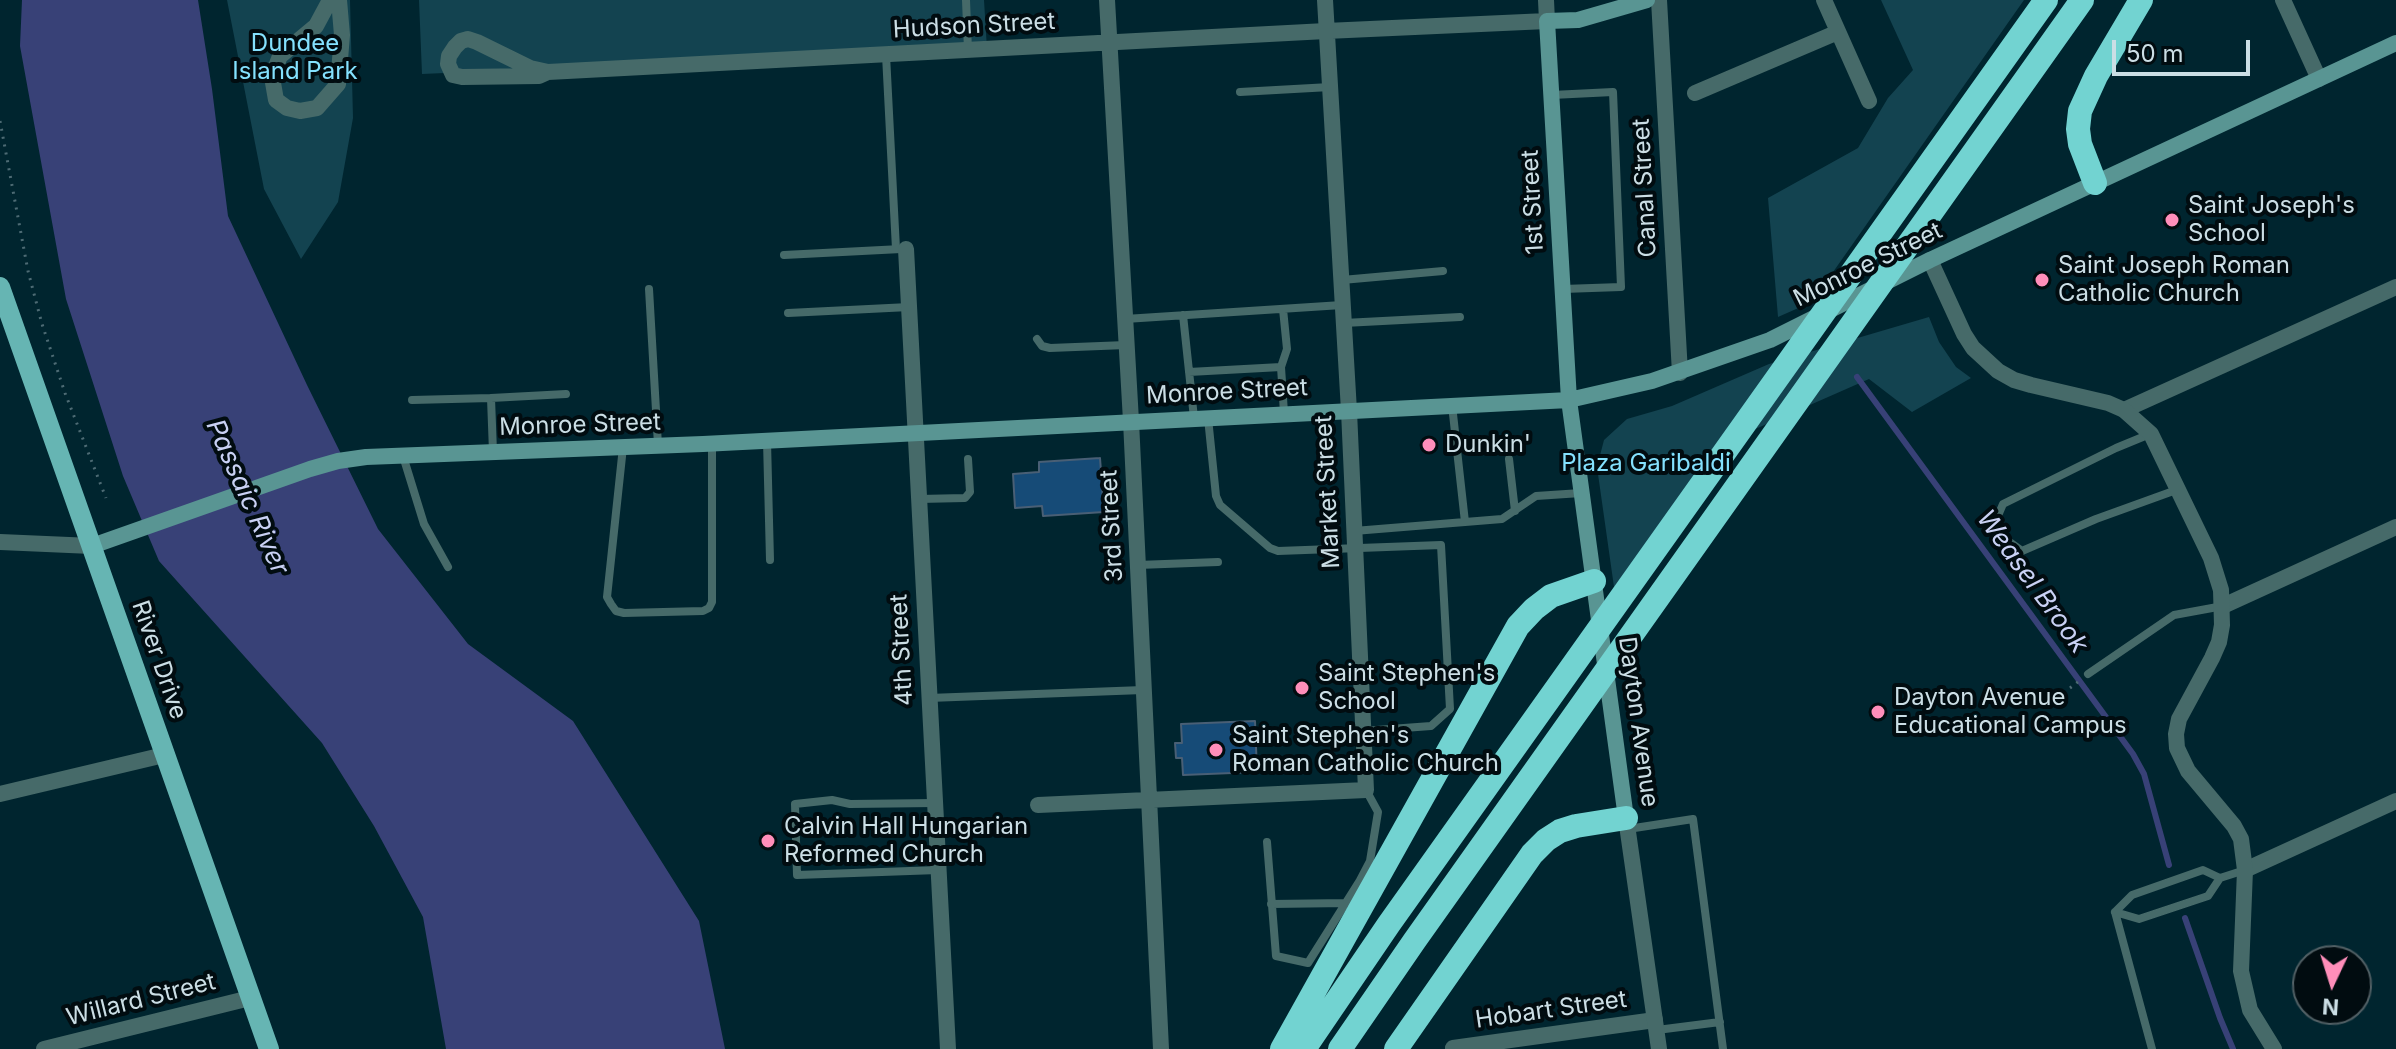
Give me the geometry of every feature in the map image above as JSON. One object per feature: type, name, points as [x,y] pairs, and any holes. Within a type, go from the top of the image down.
[{"type":"highway","points":[[1304,1049],[1389,924],[2046,0]]},
{"type":"highway","points":[[1340,1049],[2082,0]]},
{"type":"highway","points":[[2095,183],[2080,144],[2080,111],[2096,76],[2141,0]]},
{"type":"highway","points":[[1282,1049],[1518,626],[1551,596],[1594,581]]},
{"type":"highway","points":[[1396,1049],[1532,854],[1546,840],[1576,826],[1627,824]]},
{"type":"main road","points":[[1547,21],[1578,20],[1647,0]]},
{"type":"main road","name":"1st Street","points":[[1547,21],[1569,400]]},
{"type":"main road","name":"Monroe Street","points":[[92,546],[310,469],[366,457],[659,446],[1569,400],[1680,373],[1770,340],[1930,260],[2396,43]]},
{"type":"main road","name":"River Drive","points":[[0,287],[269,1049]]},
{"type":"main road","name":"Dayton Avenue","points":[[1569,400],[1627,824]]},
{"type":"street","points":[[330,0],[316,26],[280,56],[272,77],[276,100],[287,108],[300,111],[317,108],[338,84],[342,35],[339,0]]},
{"type":"street","name":"3rd Street","points":[[1107,0],[1161,1049]]},
{"type":"street","name":"Market Street","points":[[1325,0],[1349,411],[1366,790]]},
{"type":"street","name":"1st Street","points":[[1546,0],[1547,21]]},
{"type":"street","name":"Canal Street","points":[[1659,0],[1680,373]]},
{"type":"street","points":[[1824,0],[1869,101]]},
{"type":"street","points":[[2283,0],[2319,79]]},
{"type":"street","name":"Hudson Street","points":[[548,72],[539,76],[462,77],[453,75],[448,64],[455,47],[468,39],[530,68],[548,72],[1547,21]]},
{"type":"street","points":[[1695,93],[1838,32]]},
{"type":"street","name":"4th Street","points":[[901,249],[909,307],[948,1049]]},
{"type":"street","points":[[1930,260],[1964,334],[1973,348],[1998,371],[2014,380],[2108,403],[2124,410],[2151,434],[2211,558],[2223,606],[2219,642],[2179,719],[2177,748],[2181,760],[2198,785],[2234,826],[2241,839],[2245,870],[2240,952],[2244,991],[2261,1030],[2274,1049]]},
{"type":"street","points":[[2124,410],[2396,287]]},
{"type":"street","points":[[2223,606],[2396,527]]},
{"type":"street","name":"Monroe Street","points":[[0,542],[92,546]]},
{"type":"street","points":[[0,794],[164,755]]},
{"type":"street","points":[[1038,805],[1366,790]]},
{"type":"street","points":[[2245,870],[2396,801]]},
{"type":"street","name":"Dayton Avenue","points":[[1627,824],[1659,1049]]},
{"type":"street","name":"Willard Street","points":[[44,1049],[250,998]]},
{"type":"street","name":"Hobart Street","points":[[1453,1048],[1656,1025]]},
{"type":"lane","points":[[966,0],[968,50]]},
{"type":"lane","points":[[784,255],[901,249],[886,54]]},
{"type":"lane","points":[[1240,92],[1330,87]]},
{"type":"lane","points":[[1551,95],[1613,92],[1621,287],[1562,289]]},
{"type":"lane","points":[[1341,280],[1443,271]]},
{"type":"lane","points":[[649,289],[659,446]]},
{"type":"lane","points":[[1125,319],[1342,305]]},
{"type":"lane","points":[[788,313],[909,307]]},
{"type":"lane","points":[[1283,309],[1287,349],[1281,367],[1284,413]]},
{"type":"lane","points":[[1183,315],[1189,372],[1216,496],[1220,505],[1270,548],[1278,551],[1502,519],[1536,496],[1582,493]]},
{"type":"lane","points":[[1344,323],[1460,317]]},
{"type":"lane","points":[[1037,339],[1042,346],[1050,348],[1127,345]]},
{"type":"lane","points":[[1189,372],[1281,367]]},
{"type":"lane","points":[[412,400],[566,394]]},
{"type":"lane","points":[[491,398],[493,452]]},
{"type":"lane","points":[[1452,405],[1465,522]]},
{"type":"lane","points":[[2151,434],[2003,504],[1997,518],[2004,538],[2022,551],[2096,519],[2179,489]]},
{"type":"lane","points":[[767,440],[770,560]]},
{"type":"lane","points":[[623,447],[607,597],[616,611],[624,613],[703,611],[712,602],[712,443]]},
{"type":"lane","points":[[403,455],[424,524],[448,567]]},
{"type":"lane","points":[[918,499],[965,498],[970,492],[968,459]]},
{"type":"lane","points":[[1509,459],[1515,511]]},
{"type":"lane","points":[[1354,540],[1441,545],[1450,709],[1431,726],[1363,731]]},
{"type":"lane","points":[[1138,565],[1218,562]]},
{"type":"lane","points":[[2088,674],[2174,615],[2223,606]]},
{"type":"lane","points":[[929,698],[1144,690]]},
{"type":"lane","points":[[1267,842],[1276,956],[1308,963],[1370,861],[1378,812],[1366,790]]},
{"type":"lane","points":[[935,803],[850,804],[832,800],[795,804],[797,875],[938,870]]},
{"type":"lane","points":[[1627,824],[1693,819],[1723,1049]]},
{"type":"lane","points":[[2115,912],[2132,895],[2203,870],[2220,878]]},
{"type":"lane","points":[[2115,912],[2139,919],[2208,896],[2220,878],[2245,870]]},
{"type":"lane","points":[[1271,904],[1347,903]]},
{"type":"lane","points":[[2115,912],[2152,1049]]},
{"type":"lane","points":[[1656,1025],[1720,1022]]},
{"type":"path","points":[[0,121],[28,271],[42,324],[106,498]]},
{"type":"green space","name":"Dundee Island Park","points":[[227,0],[350,0],[353,118],[338,202],[301,259],[264,189]]},
{"type":"green space","points":[[419,0],[984,0],[987,49],[422,74]]},
{"type":"green space","points":[[1881,0],[2024,0],[1812,302],[1778,317],[1768,198],[1858,148],[1888,98],[1913,70]]},
{"type":"green space","name":"Plaza Garibaldi","points":[[1929,317],[1939,342],[1956,367],[1971,378],[1912,412],[1869,379],[1719,445],[1614,587],[1597,467],[1604,440],[1627,419],[1672,406],[1769,364]]},
{"type":"water","name":"Passaic River","points":[[22,0],[198,0],[228,216],[378,529],[468,644],[573,721],[699,921],[725,1049],[446,1049],[423,917],[374,826],[322,743],[159,561],[123,476],[66,299],[20,46]]},
{"type":"building","points":[[1100,458],[1104,512],[1043,516],[1042,506],[1015,508],[1013,474],[1039,472],[1039,462]]},
{"type":"building","name":"Saint Stephen's Roman Catholic Church","points":[[1255,721],[1257,772],[1183,775],[1182,758],[1176,758],[1175,743],[1182,743],[1181,724]]},
{"type":"waterway","name":"Weasel Brook","points":[[1857,377],[2133,754],[2144,774],[2169,865]]},
{"type":"waterway","name":"Weasel Brook","points":[[2185,918],[2233,1049]]},
{"type":"place","name":"Saint Joseph's School","points":[[2172,220]]},
{"type":"place","name":"Saint Joseph Roman Catholic Church","points":[[2042,280]]},
{"type":"place","name":"Dunkin'","points":[[1429,445]]},
{"type":"place","name":"Saint Stephen's School","points":[[1302,688]]},
{"type":"place","name":"Dayton Avenue Educational Campus","points":[[1878,712]]},
{"type":"place","name":"Saint Stephen's Roman Catholic Church","points":[[1216,750]]},
{"type":"place","name":"Calvin Hall Hungarian Reformed Church","points":[[768,841]]}]
